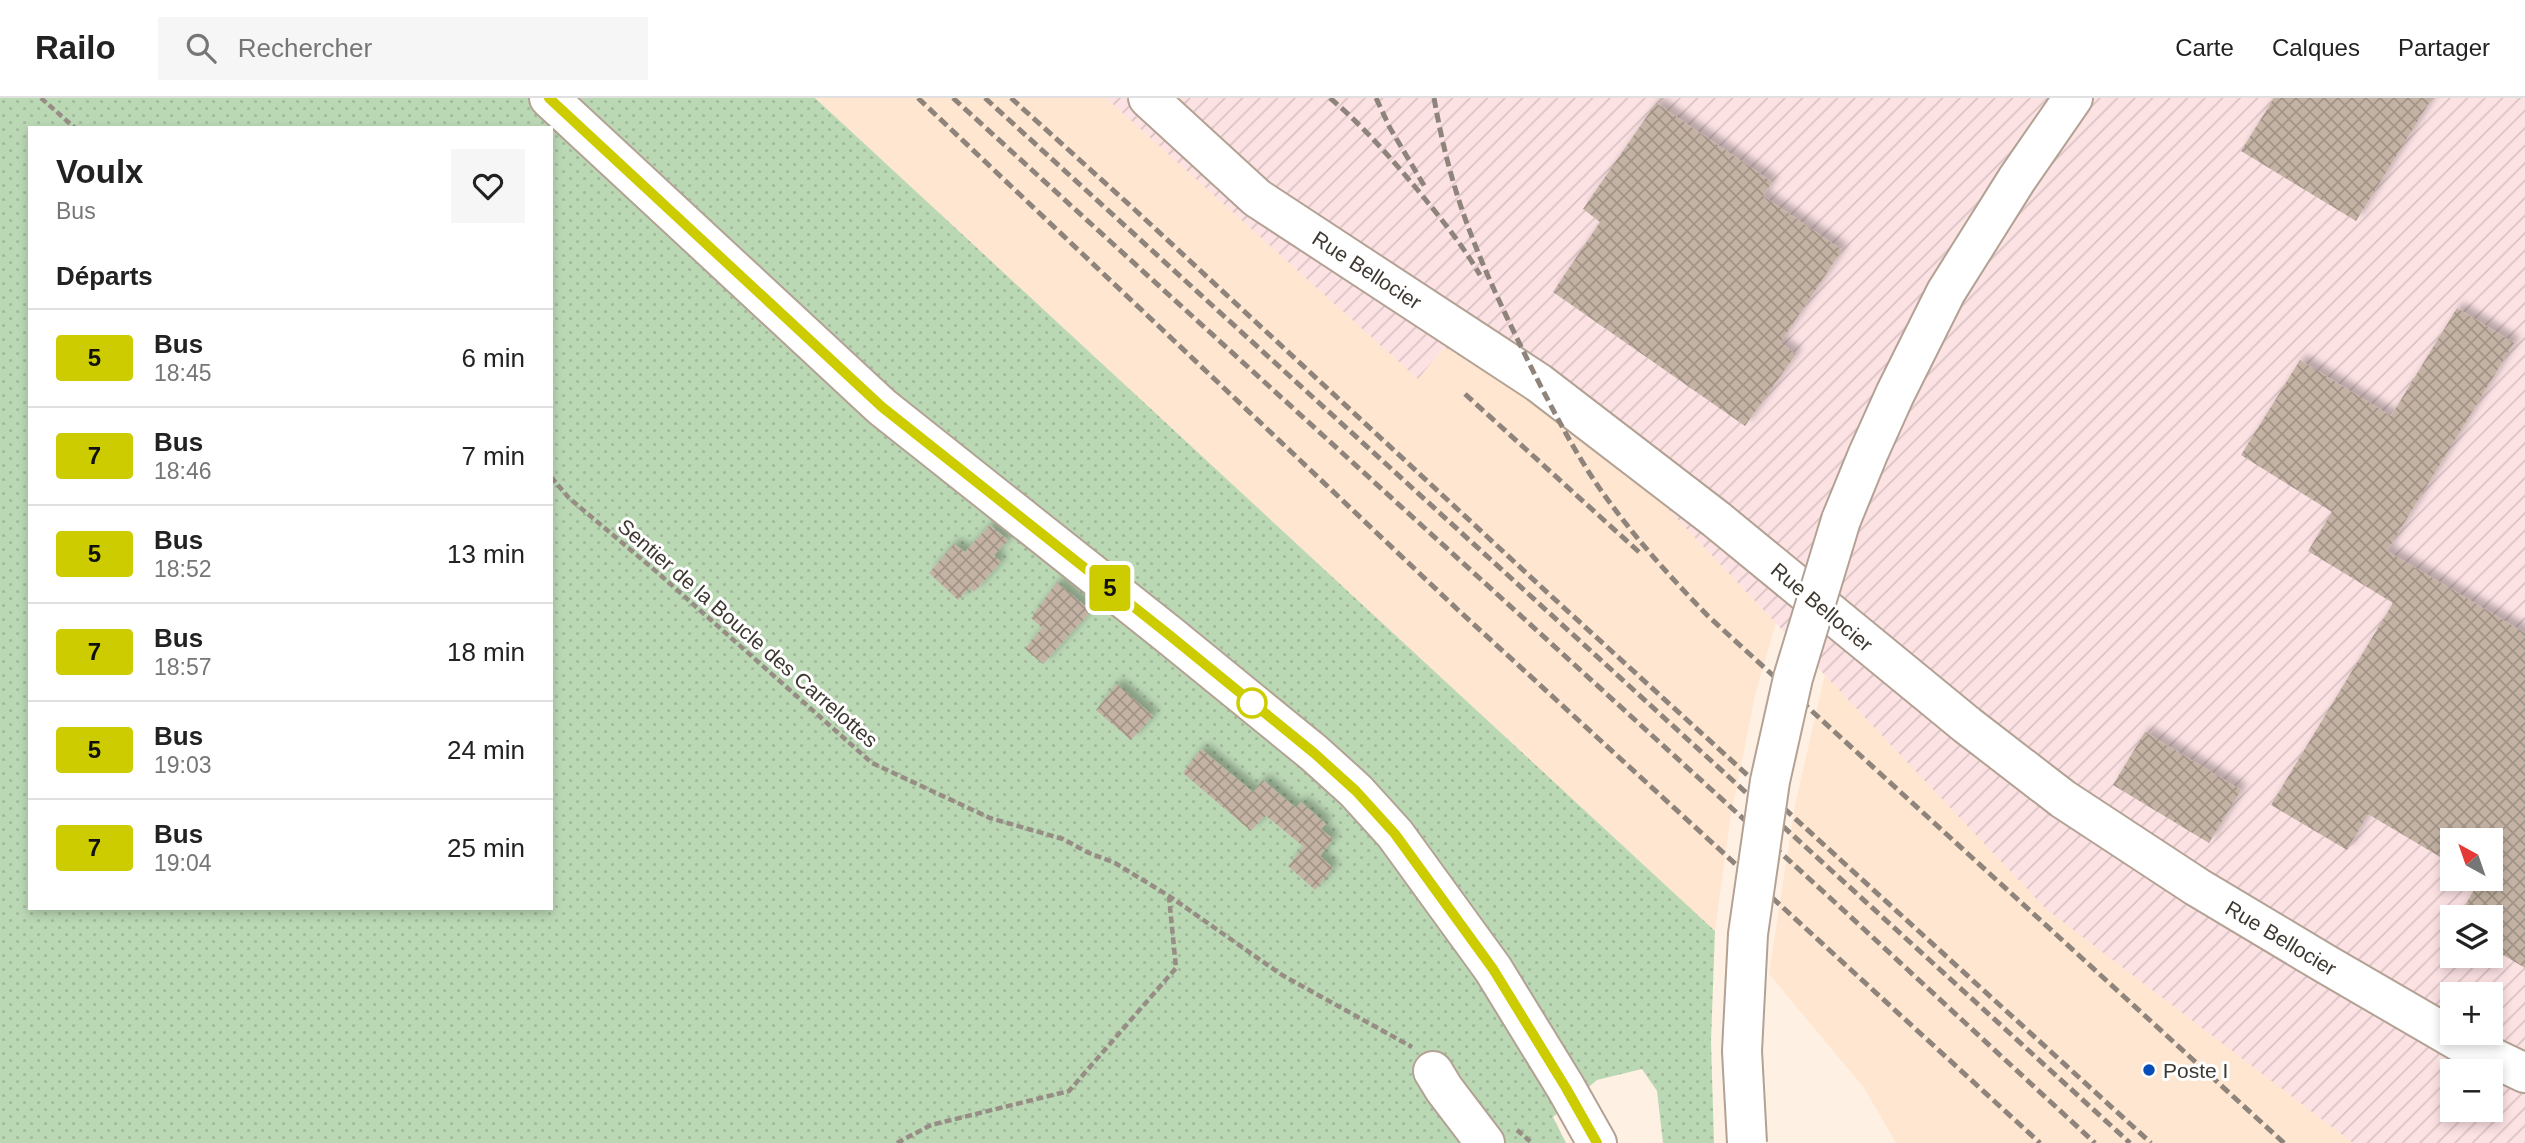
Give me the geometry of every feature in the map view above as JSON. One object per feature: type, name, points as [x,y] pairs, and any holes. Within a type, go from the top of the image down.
[{"type":"main road","points":[[549,98],[882,407],[1168,634],[1314,753],[1356,791],[1395,834],[1493,969],[1597,1143]]},
{"type":"main road","name":"Rue Bellocier","points":[[1148,98],[1257,198],[1539,383],[1716,519],[1925,692],[2063,799],[2197,887],[2312,957],[2460,1042],[2525,1073]]},
{"type":"main road","points":[[1747,1143],[1742,1051],[1748,934],[1769,781],[1793,678],[1841,520],[1889,405],[1946,292],[2017,179],[2073,98]]},
{"type":"main road","points":[[1433,1071],[1444,1089],[1497,1133]]},
{"type":"path","points":[[41,98],[73,126]]},
{"type":"path","name":"Sentier de la Boucle des Carrelottes","points":[[553,479],[569,498],[658,573],[872,763],[990,818],[1063,839],[1115,863],[1282,975],[1415,1049],[1433,1071]]},
{"type":"path","points":[[897,1143],[931,1125],[1069,1091],[1176,968],[1169,897]]},
{"type":"path","points":[[1497,1133],[1532,1143]]},
{"type":"shaded area","points":[[815,98],[1106,98],[1418,378],[1444,347],[1516,390],[1633,472],[1776,623],[1756,691],[1730,820],[1715,931]]},
{"type":"shaded area","points":[[1106,98],[2525,98],[2525,1143],[2353,1143],[2046,909],[1633,472],[1516,390],[1444,347],[1418,379]]},
{"type":"shaded area","points":[[1825,674],[2030,838],[2458,1143],[1896,1143],[1864,1088],[1769,974],[1795,805]]},
{"type":"green space","points":[[0,98],[815,98],[1715,931],[1711,1041],[1714,1143],[1663,1143],[1657,1091],[1642,1069],[1597,1080],[1553,1117],[1566,1143],[0,1143]]},
{"type":"building","points":[[2274,98],[2432,98],[2356,221],[2241,151]]},
{"type":"building","points":[[1656,103],[1772,182],[1763,196],[1842,250],[1780,343],[1796,354],[1745,426],[1553,292],[1600,222],[1583,209]]},
{"type":"building","points":[[2457,308],[2514,343],[2387,551],[2525,633],[2525,968],[2503,955],[2503,905],[2465,905],[2473,891],[2503,891],[2503,828],[2440,828],[2440,857],[2368,814],[2347,850],[2271,805],[2393,603],[2308,551],[2332,512],[2241,455],[2300,360],[2391,416]]},
{"type":"building","points":[[990,525],[1008,540],[994,555],[1001,562],[974,592],[970,588],[958,600],[929,573],[954,544],[965,552]]},
{"type":"building","points":[[1057,582],[1091,611],[1043,664],[1025,649],[1042,628],[1031,618]]},
{"type":"building","points":[[1117,684],[1153,716],[1131,740],[1096,710]]},
{"type":"building","points":[[2145,732],[2241,790],[2209,843],[2113,785]]},
{"type":"building","points":[[1201,749],[1253,792],[1263,780],[1296,808],[1301,802],[1326,824],[1321,829],[1333,839],[1320,856],[1333,868],[1315,890],[1288,866],[1304,847],[1265,815],[1251,831],[1183,773]]},
{"type":"railway","points":[[918,98],[1457,609],[2040,1143]]},
{"type":"railway","points":[[953,98],[2095,1143]]},
{"type":"railway","points":[[985,98],[2130,1143]]},
{"type":"railway","points":[[1011,98],[1550,595],[2151,1143]]},
{"type":"railway","points":[[1330,98],[1364,130],[1416,188],[1458,241],[1480,275]]},
{"type":"railway","points":[[1376,98],[1390,128],[1425,187]]},
{"type":"railway","points":[[1434,98],[1461,206],[1500,301],[1567,435],[1595,481],[1629,528],[1708,616],[2284,1143]]},
{"type":"railway","points":[[1465,394],[1639,552]]},
{"type":"bus line","name":"5","points":[[549,98],[882,407],[1168,634],[1314,753],[1356,791],[1395,834],[1493,969],[1597,1143]]},
{"type":"place","name":"Poste I","points":[[2149,1070]]}]
